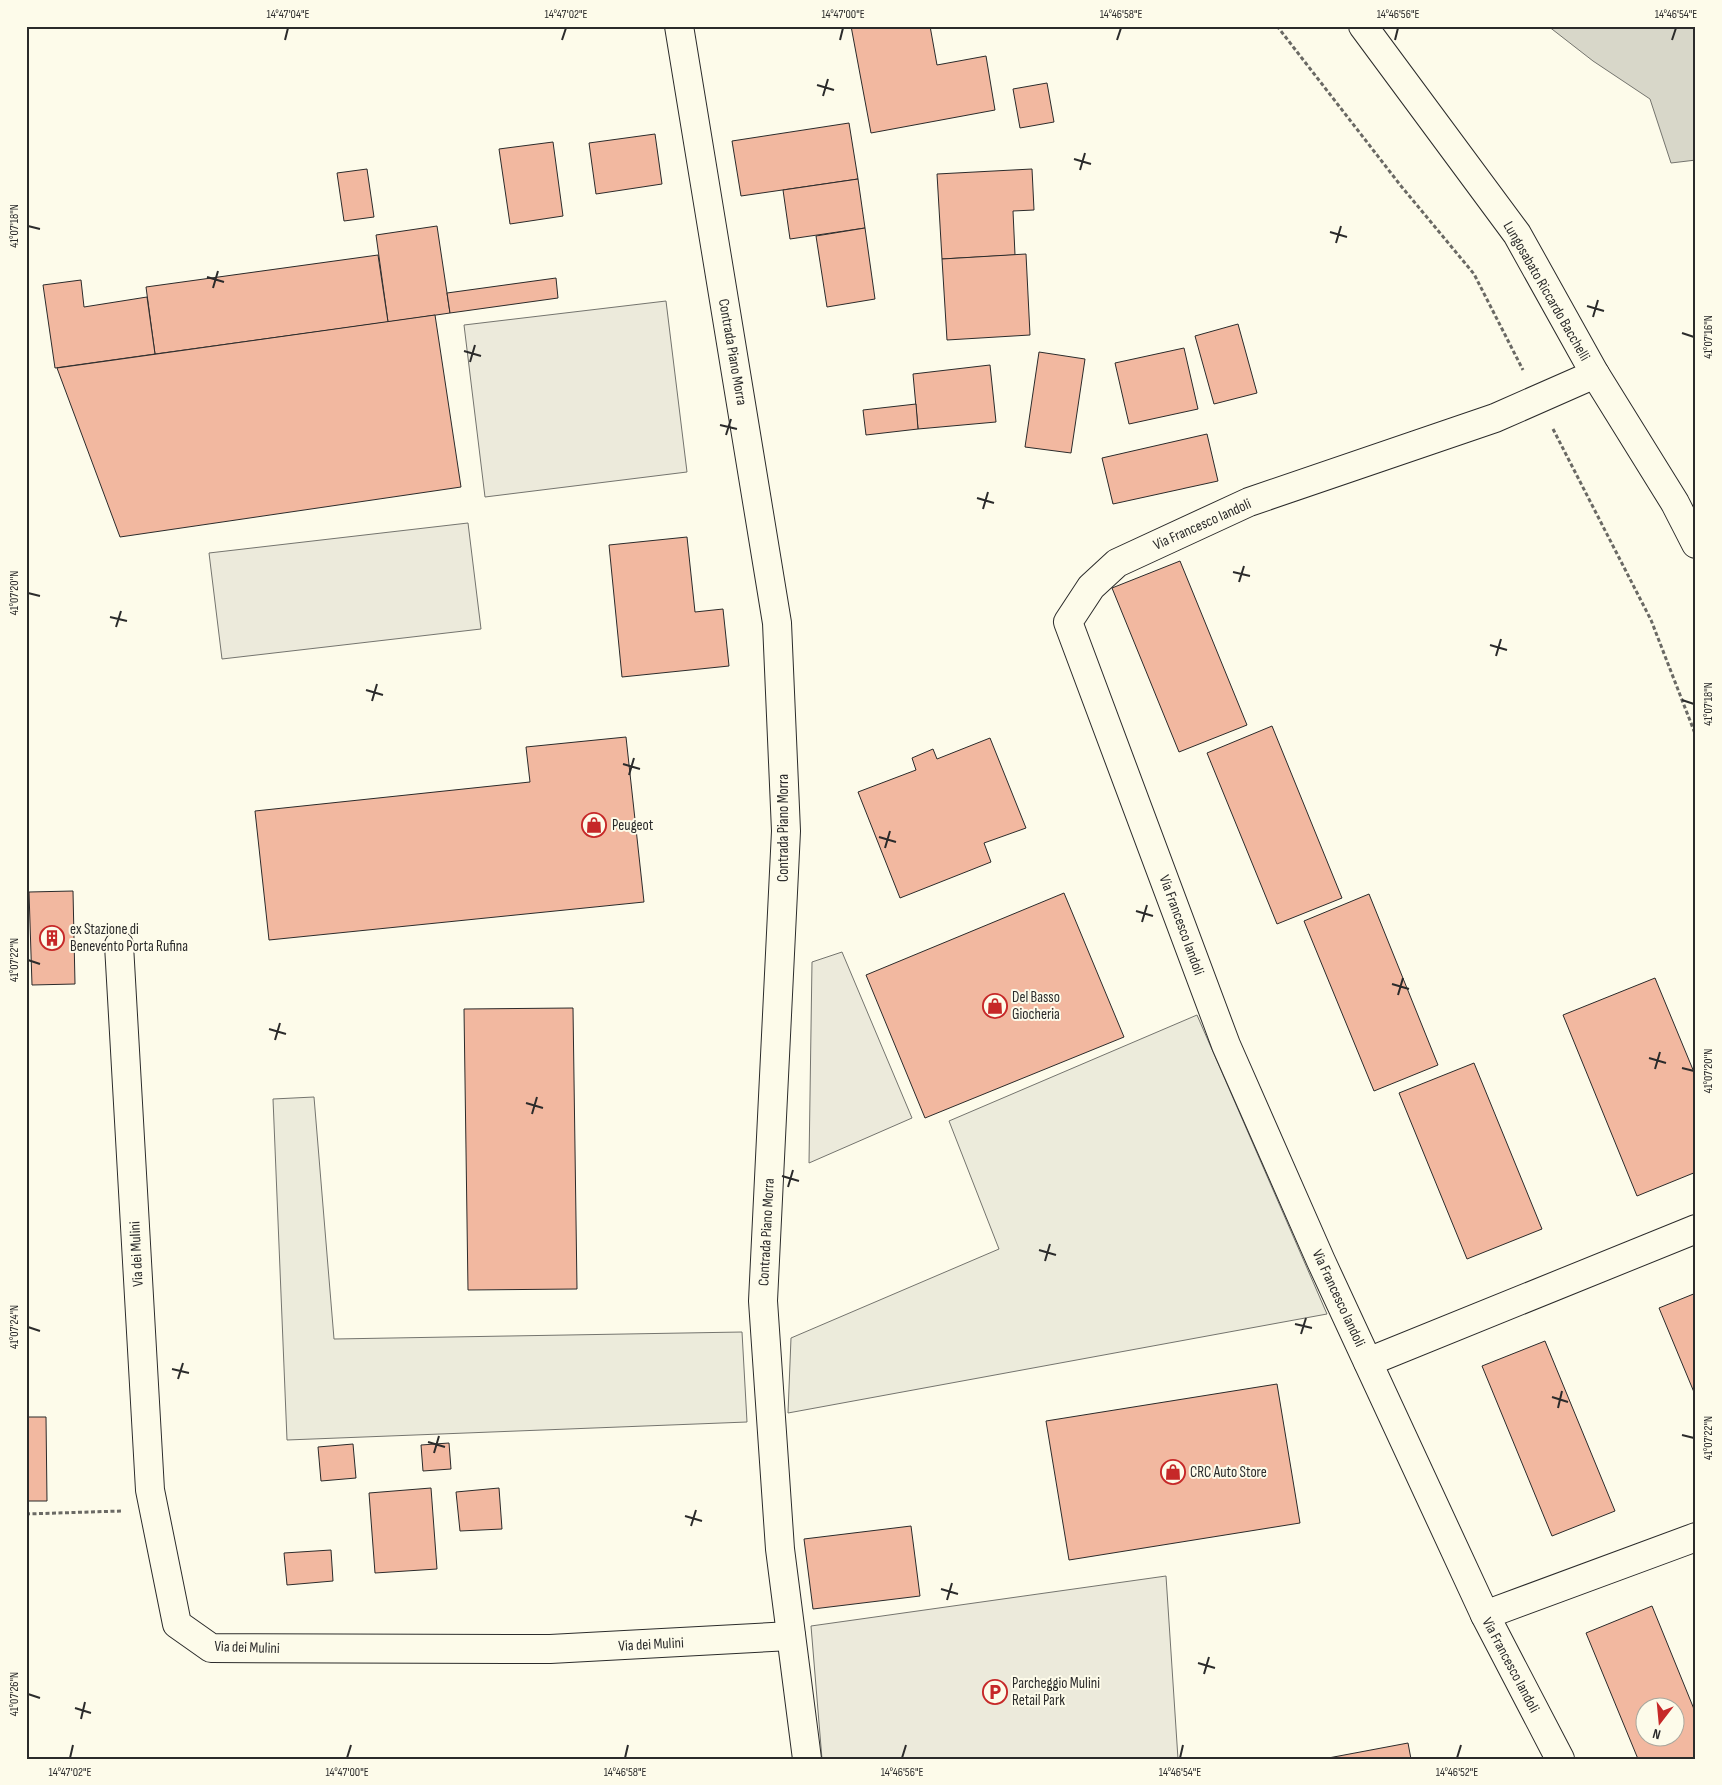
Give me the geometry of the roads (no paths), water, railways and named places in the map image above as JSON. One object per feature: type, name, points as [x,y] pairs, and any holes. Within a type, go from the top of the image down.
[{"type":"street","name":"Contrada Piano Morra","points":[[680,26],[777,623],[786,831],[763,1300],[780,1549],[791,1636]]},
{"type":"street","name":"Lungosabato Riccardo Bacchelli","points":[[1363,26],[1517,234],[1595,374],[1675,503],[1696,544]]},
{"type":"street","name":"Via Francesco Iandoli","points":[[1560,1759],[1485,1615],[1368,1362],[1226,1045],[1068,622],[1091,586],[1117,563],[1250,502],[1495,418],[1595,374]]},
{"type":"street","name":"Via dei Mulini","points":[[119,945],[150,1490],[177,1624],[211,1648],[550,1649],[791,1636]]},
{"type":"street","points":[[1368,1362],[1696,1229]]},
{"type":"street","points":[[1485,1615],[1696,1537]]},
{"type":"street","points":[[791,1636],[806,1759]]},
{"type":"place","name":"Peugeot","points":[[594,825]]},
{"type":"place","name":"ex Stazione di Benevento Porta Rufina","points":[[52,938]]},
{"type":"place","name":"Del Basso Giocheria","points":[[995,1006]]},
{"type":"place","name":"CRC Auto Store","points":[[1173,1472]]},
{"type":"place","name":"Parcheggio Mulini Retail Park","points":[[995,1692]]}]
